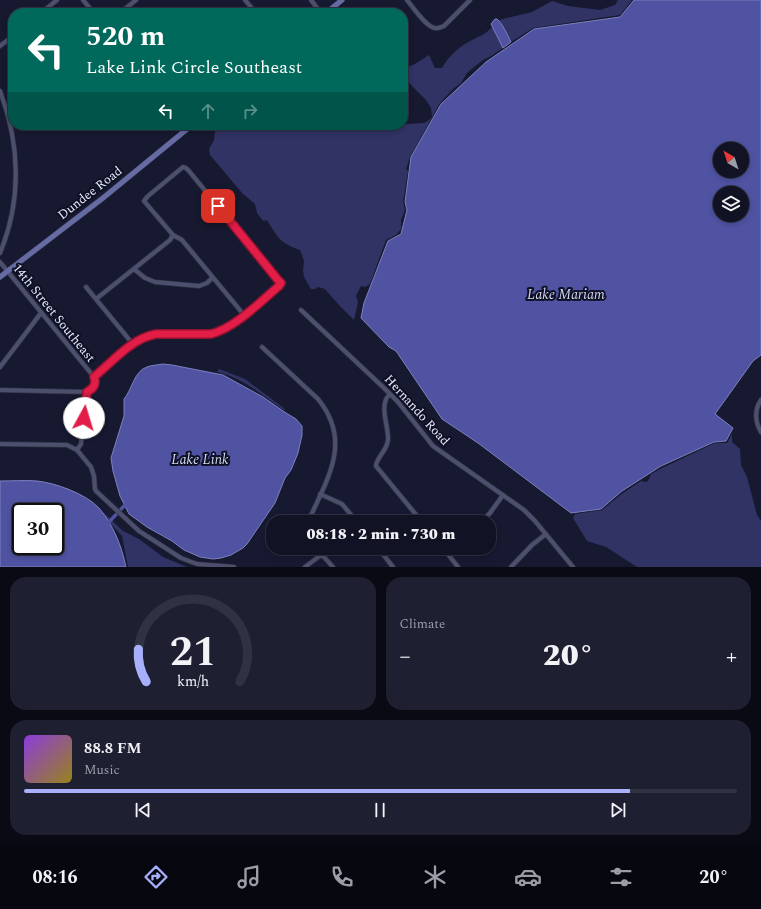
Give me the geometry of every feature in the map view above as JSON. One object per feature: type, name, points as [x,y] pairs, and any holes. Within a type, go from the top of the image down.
[{"type":"main road","points":[[332,8],[342,0]]},
{"type":"main road","name":"Dundee Road","points":[[0,277],[103,198],[186,130]]},
{"type":"street","points":[[47,8],[57,0]]},
{"type":"street","points":[[83,0],[90,8]]},
{"type":"street","points":[[126,8],[136,0]]},
{"type":"street","points":[[245,0],[252,8]]},
{"type":"street","points":[[311,0],[317,8]]},
{"type":"street","points":[[408,0],[428,25],[433,28],[444,26],[470,0]]},
{"type":"street","points":[[0,46],[8,40]]},
{"type":"street","points":[[0,91],[8,115]]},
{"type":"street","points":[[0,253],[6,238],[14,205],[16,183],[11,130]]},
{"type":"street","points":[[0,390],[87,392],[92,390],[95,385],[94,377],[132,343],[147,335],[211,334],[226,329],[244,315],[279,286],[281,283],[189,171],[183,167],[144,201],[173,235],[182,240],[244,315]]},
{"type":"street","points":[[96,299],[170,240],[173,235]]},
{"type":"street","name":"14th Street Southeast","points":[[0,262],[94,377]]},
{"type":"street","points":[[134,269],[145,278],[155,282],[199,286],[207,283],[212,278]]},
{"type":"street","points":[[86,287],[132,343]]},
{"type":"street","name":"Hernando Road","points":[[301,310],[390,394],[433,446],[528,514],[573,567]]},
{"type":"street","points":[[0,367],[41,313]]},
{"type":"street","points":[[262,347],[318,399],[332,420],[335,432],[336,454],[333,466],[311,515]]},
{"type":"street","points":[[77,450],[81,444],[87,392]]},
{"type":"street","points":[[390,394],[387,397],[384,406],[388,440],[384,452],[376,463],[376,466],[416,515]]},
{"type":"street","points":[[761,400],[757,407],[756,416],[757,425],[761,432]]},
{"type":"street","points":[[0,444],[67,445],[77,450],[93,471],[96,491],[139,531],[189,562],[210,566],[234,567]]},
{"type":"street","points":[[320,494],[342,504],[351,515]]},
{"type":"street","points":[[488,515],[503,495]]},
{"type":"street","points":[[511,567],[532,545],[546,534]]},
{"type":"street","points":[[305,567],[320,555]]},
{"type":"street","points":[[322,555],[333,567]]},
{"type":"street","points":[[384,555],[393,567]]},
{"type":"street","points":[[448,555],[458,567]]},
{"type":"shaded area","points":[[618,0],[632,0],[620,15],[533,28],[511,42],[499,20],[532,12],[552,1],[568,6],[600,10],[615,5]]},
{"type":"shaded area","points":[[492,27],[503,48],[483,60],[467,73],[461,83],[440,103],[410,157],[406,169],[408,171],[403,202],[405,210],[401,220],[401,229],[396,235],[386,240],[370,284],[365,287],[361,286],[356,296],[358,302],[354,320],[325,289],[318,287],[311,289],[304,277],[304,261],[300,250],[288,245],[280,239],[267,220],[263,221],[257,213],[255,204],[242,193],[210,155],[209,149],[214,140],[214,130],[408,130],[408,124],[424,123],[432,117],[431,108],[426,100],[408,81],[408,67],[429,55],[435,68],[442,68],[456,51],[486,33]]},
{"type":"shaded area","points":[[219,369],[245,379],[285,409],[284,410],[235,378],[217,372]]},
{"type":"shaded area","points":[[732,434],[732,442],[740,449],[741,465],[747,477],[757,515],[761,521],[761,567],[637,567],[606,547],[587,541],[573,518],[575,514],[602,510],[641,481],[648,481],[651,474],[715,443],[727,443]]},
{"type":"shaded area","points":[[104,513],[123,531],[139,539],[163,557],[187,567],[128,567],[122,536],[109,522]]},
{"type":"water","name":"Lake Mariam","points":[[634,0],[761,0],[761,355],[753,361],[715,414],[733,428],[726,441],[714,442],[661,466],[622,491],[601,509],[571,513],[478,443],[442,419],[396,351],[389,347],[361,318],[364,303],[388,241],[401,234],[407,210],[405,202],[411,157],[441,104],[486,62],[534,29],[620,17]]},
{"type":"water","points":[[495,19],[497,19],[501,24],[511,42],[503,48],[491,24]]},
{"type":"water","name":"Lake Link","points":[[163,364],[172,365],[223,375],[263,397],[296,419],[302,426],[302,435],[298,453],[291,470],[285,478],[275,503],[247,544],[231,555],[213,559],[200,557],[184,550],[129,514],[120,496],[111,458],[124,416],[124,399],[139,372],[151,366]]},
{"type":"water","points":[[0,481],[45,482],[70,490],[86,498],[99,508],[109,521],[122,552],[126,567],[0,567]]},
{"type":"waterway","points":[[108,523],[125,505]]},
{"type":"route","points":[[84,418],[87,392],[92,390],[95,385],[94,377],[132,343],[147,335],[211,334],[226,329],[281,283],[218,206]]}]
